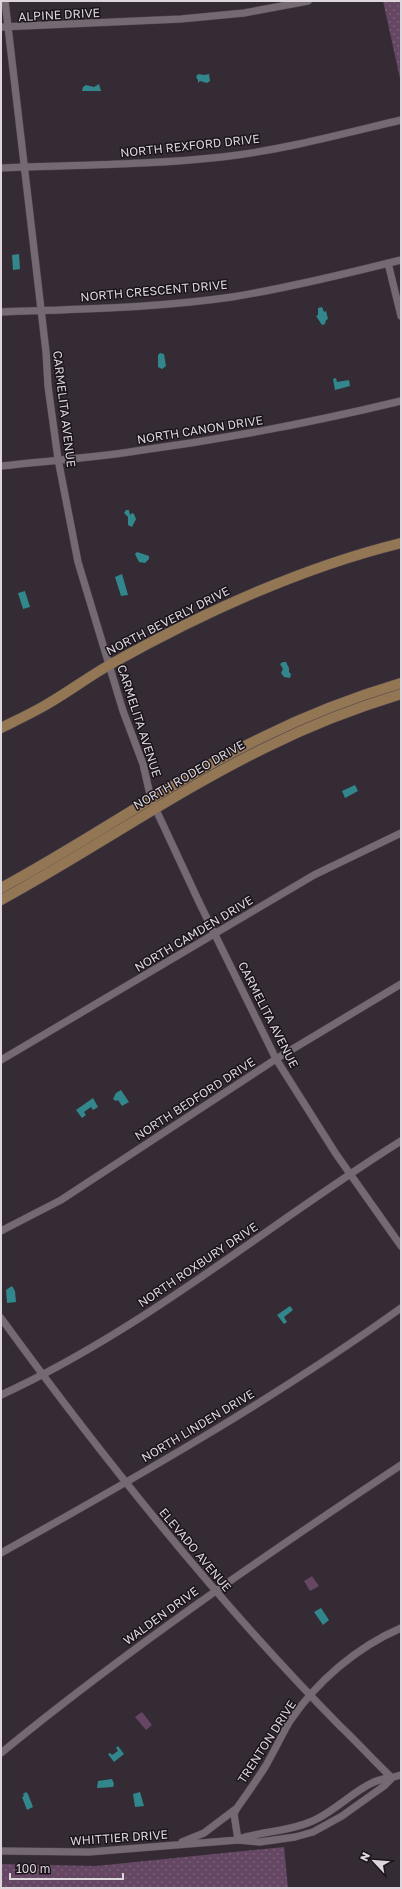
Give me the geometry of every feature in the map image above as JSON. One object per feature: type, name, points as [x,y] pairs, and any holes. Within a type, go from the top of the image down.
[{"type":"street","name":"CARMELITA AVENUE","points":[[5,1],[10,28],[24,167],[58,459],[78,562],[123,711],[143,764],[151,799],[276,1059],[349,1174],[401,1246]]},
{"type":"street","name":"ALPINE DRIVE","points":[[1,27],[10,28],[189,18],[244,13],[308,1]]},
{"type":"street","name":"NORTH REXFORD DRIVE","points":[[1,168],[164,162],[224,156],[289,146],[401,120]]},
{"type":"street","name":"NORTH CRESCENT DRIVE","points":[[1,312],[173,303],[232,296],[304,282],[401,260]]},
{"type":"street","points":[[388,263],[401,316]]},
{"type":"street","name":"NORTH CANON DRIVE","points":[[1,466],[121,453],[218,439],[336,417],[401,401]]},
{"type":"street","name":"NORTH BEVERLY DRIVE","points":[[1,728],[44,706],[109,665],[207,613],[274,585],[368,551],[401,543]]},
{"type":"street","name":"NORTH RODEO DRIVE","points":[[1,888],[237,750],[284,727],[345,701],[401,683]]},
{"type":"street","name":"NORTH RODEO DRIVE","points":[[1,900],[242,760],[288,737],[349,711],[401,694]]},
{"type":"street","name":"NORTH CAMDEN DRIVE","points":[[1,1060],[314,875],[401,833]]},
{"type":"street","name":"NORTH BEDFORD DRIVE","points":[[1,1231],[61,1200],[276,1059],[401,984]]},
{"type":"street","name":"NORTH ROXBURY DRIVE","points":[[1,1395],[43,1376],[124,1328],[170,1298],[349,1174],[401,1141]]},
{"type":"street","name":"NORTH LINDEN DRIVE","points":[[1,1553],[126,1482],[258,1403],[401,1308]]},
{"type":"street","name":"ELEVADO AVENUE","points":[[1,1318],[43,1376],[214,1591],[311,1696],[392,1778]]},
{"type":"street","name":"WALDEN DRIVE","points":[[1,1753],[86,1685],[214,1591],[401,1465]]},
{"type":"street","name":"TRENTON DRIVE","points":[[237,1808],[265,1766],[291,1720],[325,1679],[358,1652],[401,1628]]},
{"type":"street","name":"WHITTIER DRIVE","points":[[1,1851],[89,1852],[238,1840],[253,1834],[293,1828],[309,1823],[330,1812],[373,1782],[401,1775]]},
{"type":"street","points":[[237,1808],[234,1814],[238,1840]]},
{"type":"street","points":[[175,1845],[204,1833],[237,1808]]},
{"type":"shaded area","points":[[383,1],[401,1],[401,83]]},
{"type":"shaded area","points":[[312,1576],[319,1586],[310,1591],[304,1581]]},
{"type":"shaded area","points":[[142,1712],[152,1725],[146,1730],[135,1717]]},
{"type":"shaded area","points":[[284,1847],[288,1888],[1,1888],[1,1864],[96,1866]]},
{"type":"water","points":[[198,74],[209,74],[210,81],[207,83],[200,81],[198,83],[196,77]]},
{"type":"water","points":[[99,84],[101,91],[82,91],[83,87],[86,85],[94,87]]},
{"type":"water","points":[[19,254],[20,269],[13,270],[12,255]]},
{"type":"water","points":[[322,307],[324,312],[326,311],[328,319],[326,320],[325,324],[322,325],[316,316],[318,315],[318,308]]},
{"type":"water","points":[[160,353],[164,354],[166,366],[162,369],[158,367],[158,355]]},
{"type":"water","points":[[336,378],[337,382],[349,380],[350,386],[335,390],[333,379]]},
{"type":"water","points":[[126,510],[129,510],[130,515],[132,513],[134,514],[136,519],[132,527],[128,525],[128,517],[124,513]]},
{"type":"water","points":[[137,552],[149,556],[149,559],[145,563],[139,562],[135,554]]},
{"type":"water","points":[[122,574],[128,595],[121,596],[115,577]]},
{"type":"water","points":[[25,591],[30,607],[23,609],[18,593]]},
{"type":"water","points":[[286,662],[289,668],[289,672],[291,674],[290,678],[284,677],[281,673],[283,669],[280,664]]},
{"type":"water","points":[[355,785],[358,791],[345,798],[342,791]]},
{"type":"water","points":[[121,1090],[129,1102],[122,1106],[118,1100],[116,1101],[113,1099],[116,1093]]},
{"type":"water","points":[[93,1098],[98,1107],[93,1110],[91,1107],[84,1112],[86,1115],[82,1118],[76,1110]]},
{"type":"water","points":[[12,1286],[15,1291],[16,1302],[7,1303],[6,1290]]},
{"type":"water","points":[[290,1306],[293,1310],[284,1317],[287,1322],[284,1324],[277,1315]]},
{"type":"water","points":[[321,1608],[329,1620],[323,1625],[314,1612]]},
{"type":"water","points":[[118,1746],[124,1754],[114,1762],[108,1754],[110,1753],[112,1755],[118,1751],[116,1748]]},
{"type":"water","points":[[112,1779],[114,1784],[113,1787],[97,1788],[98,1781]]},
{"type":"water","points":[[26,1792],[33,1807],[27,1810],[22,1797]]},
{"type":"water","points":[[140,1792],[144,1806],[135,1807],[133,1794]]}]
